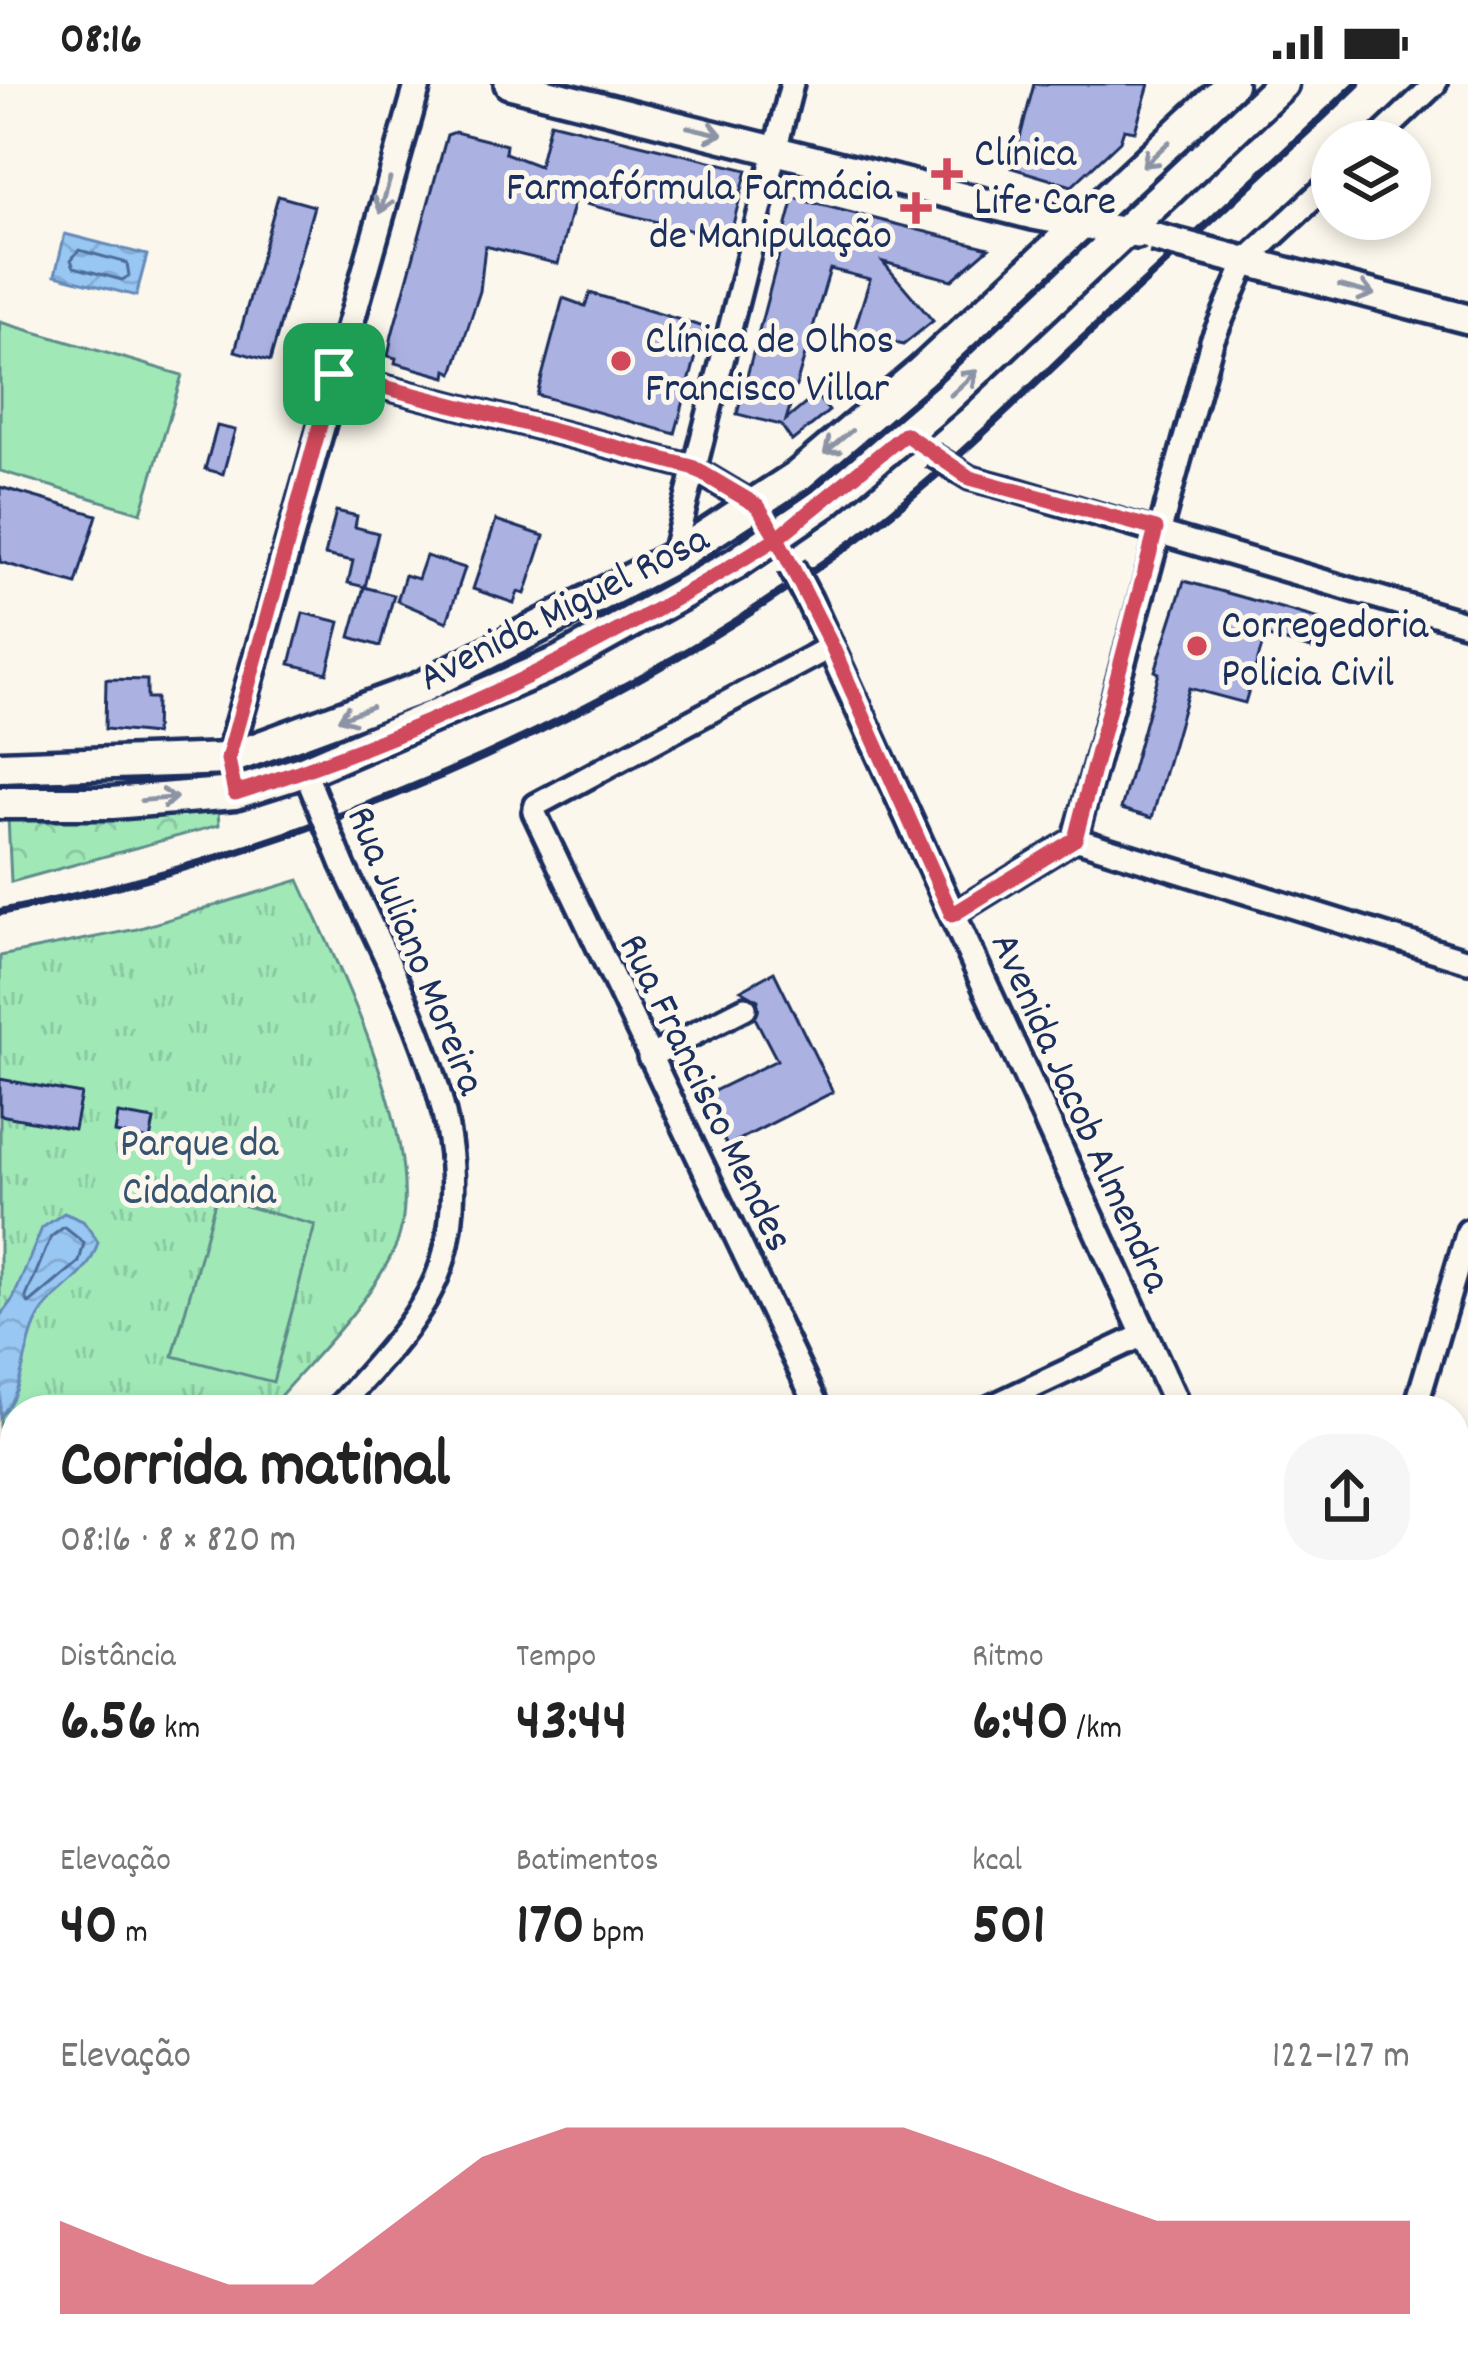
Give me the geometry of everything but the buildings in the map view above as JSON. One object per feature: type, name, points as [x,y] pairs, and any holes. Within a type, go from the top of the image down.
[{"type":"main road","points":[[509,84],[1081,224],[1140,234],[1468,319]]},
{"type":"main road","name":"Avenida Miguel Rosa","points":[[0,767],[109,767],[228,759],[418,688],[672,558],[758,506],[921,372],[1231,84]]},
{"type":"main road","name":"Avenida Miguel Rosa","points":[[0,803],[112,803],[235,793],[307,778],[784,552],[905,434],[1140,234],[1282,84]]},
{"type":"main road","points":[[758,506],[784,552]]},
{"type":"main road","points":[[109,767],[112,803]]},
{"type":"street","points":[[235,793],[228,759],[418,84]]},
{"type":"street","points":[[672,558],[792,84]]},
{"type":"street","points":[[1397,120],[1435,84]]},
{"type":"street","points":[[952,915],[1075,839],[1156,529],[1240,259],[1311,200]]},
{"type":"street","points":[[334,374],[692,467],[758,506]]},
{"type":"street","points":[[905,434],[970,478],[1468,624]]},
{"type":"street","name":"Avenida Jacob Almendra","points":[[784,552],[832,646],[1172,1395]]},
{"type":"street","name":"Rua Francisco Mendes","points":[[812,1395],[536,820],[536,805],[832,646]]},
{"type":"street","name":"Rua Juliano Moreira","points":[[307,778],[427,1054],[447,1124],[451,1182],[442,1262],[415,1315],[348,1395]]},
{"type":"street","points":[[1075,839],[1468,961]]},
{"type":"street","points":[[649,1057],[746,1008]]},
{"type":"street","points":[[1421,1395],[1460,1295],[1468,1231]]},
{"type":"street","points":[[1016,1395],[1143,1335]]},
{"type":"green space","points":[[0,322],[182,375],[141,513],[0,471]]},
{"type":"green space","points":[[218,812],[219,825],[11,882],[8,817]]},
{"type":"green space","name":"Parque da Cidadania","points":[[299,880],[378,1064],[403,1167],[403,1213],[393,1252],[352,1315],[281,1395],[0,1395],[0,956],[137,929]]},
{"type":"green space","points":[[216,1198],[315,1225],[273,1382],[173,1356]]},
{"type":"water","points":[[65,234],[147,255],[136,296],[55,275]]},
{"type":"water","points":[[64,1213],[83,1221],[98,1242],[85,1269],[39,1316],[14,1395],[0,1395],[0,1316],[13,1299],[42,1228]]},
{"type":"railway","points":[[0,912],[222,856],[442,775],[651,672],[750,612],[845,548],[935,476],[1357,84]]},
{"type":"place","name":"Clínica Life Care","points":[[947,174]]},
{"type":"place","name":"Farmafórmula Farmácia de Manipulação","points":[[916,208]]},
{"type":"place","name":"Clínica de Olhos Francisco Villar","points":[[621,361]]},
{"type":"place","name":"Corregedoria Policia Civil","points":[[1197,646]]},
{"type":"route","points":[[334,374],[228,759],[235,793],[433,721],[560,662],[777,538],[832,646],[952,915],[1075,839],[1156,529],[970,478],[905,434],[777,538],[758,506],[692,467],[334,374]]}]
